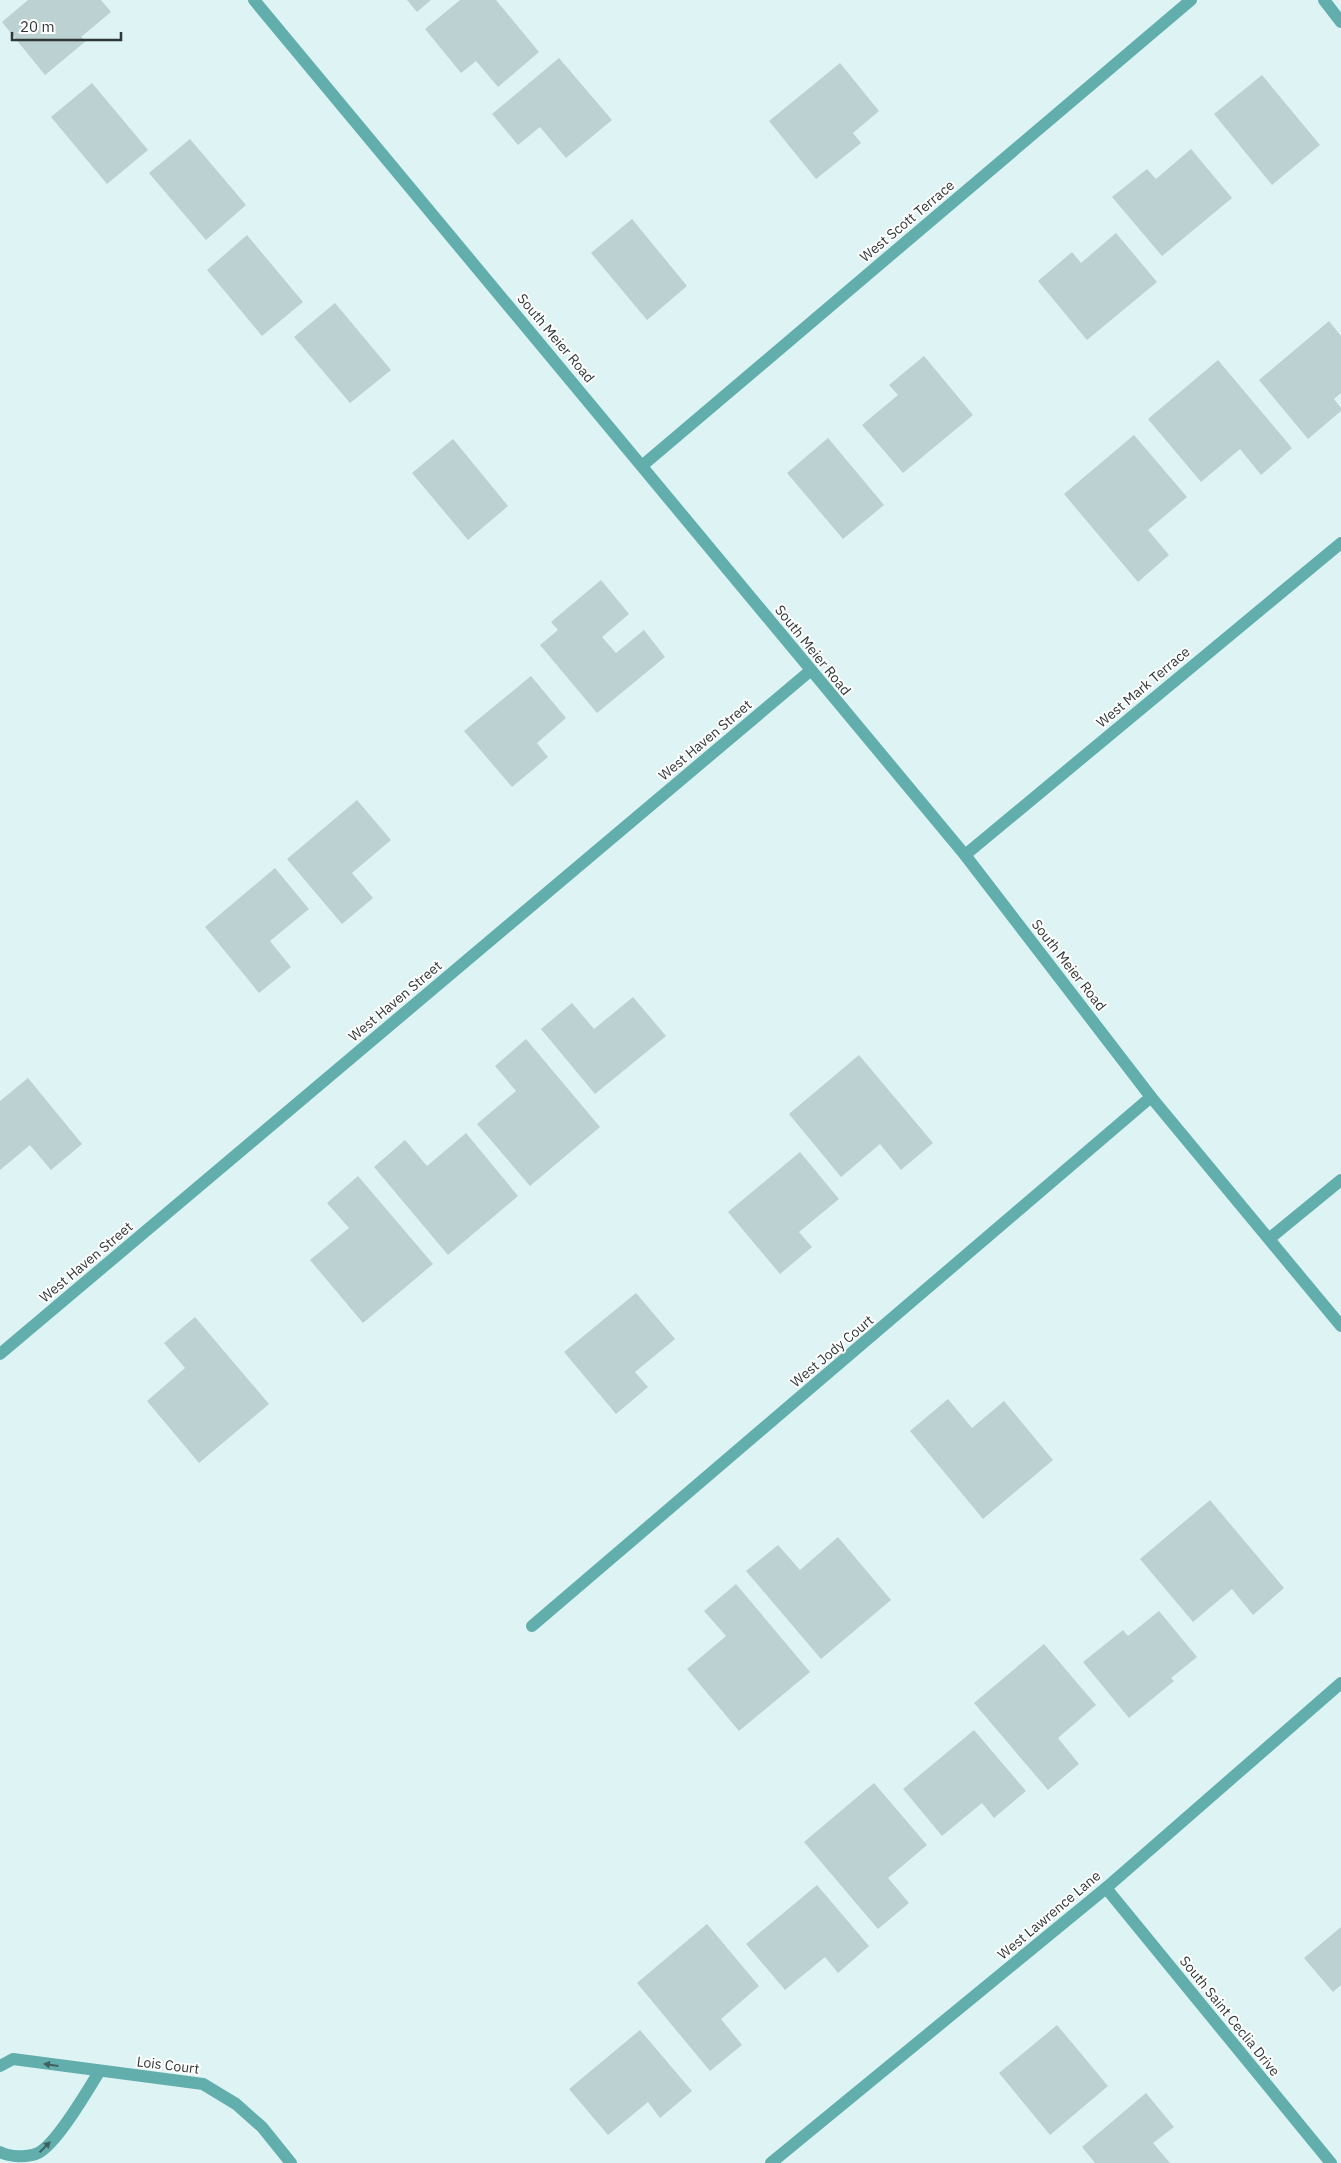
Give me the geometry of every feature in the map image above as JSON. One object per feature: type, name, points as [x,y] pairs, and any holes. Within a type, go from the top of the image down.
[{"type":"street","name":"South Meier Road","points":[[254,0],[642,465],[810,671],[965,855],[1151,1098],[1270,1238],[1341,1326]]},
{"type":"street","name":"West Scott Terrace","points":[[642,465],[1191,0]]},
{"type":"street","points":[[1324,0],[1341,22]]},
{"type":"street","name":"West Mark Terrace","points":[[965,855],[1341,543]]},
{"type":"street","name":"West Haven Street","points":[[0,1354],[810,671]]},
{"type":"street","name":"West Jody Court","points":[[532,1626],[1151,1098]]},
{"type":"street","points":[[1270,1238],[1341,1180]]},
{"type":"street","name":"West Lawrence Lane","points":[[771,2163],[1106,1888],[1341,1683]]},
{"type":"street","name":"South Saint Ceclia Drive","points":[[1106,1888],[1331,2163]]},
{"type":"street","name":"Lois Court","points":[[0,2066],[13,2059],[99,2072],[203,2084],[236,2104],[262,2127],[291,2163]]},
{"type":"street","points":[[0,2152],[10,2157],[38,2153],[59,2133],[99,2072]]},
{"type":"building","points":[[28,0],[101,0],[111,12],[81,37],[86,41],[45,75],[2,22]]},
{"type":"building","points":[[407,0],[431,0],[417,12]]},
{"type":"building","points":[[460,0],[496,0],[539,52],[498,87],[476,61],[461,73],[425,29]]},
{"type":"building","points":[[559,58],[612,120],[566,158],[540,127],[518,145],[492,114]]},
{"type":"building","points":[[840,63],[879,111],[853,133],[861,143],[816,179],[769,121]]},
{"type":"building","points":[[1262,75],[1320,145],[1272,185],[1214,114]]},
{"type":"building","points":[[92,83],[148,150],[107,184],[51,117]]},
{"type":"building","points":[[190,139],[246,205],[206,240],[149,173]]},
{"type":"building","points":[[1191,149],[1232,198],[1162,256],[1112,197],[1147,169],[1156,179]]},
{"type":"building","points":[[632,219],[687,286],[647,320],[591,253]]},
{"type":"building","points":[[1116,233],[1157,282],[1087,340],[1038,281],[1072,252],[1081,263]]},
{"type":"building","points":[[247,235],[303,302],[262,336],[207,270]]},
{"type":"building","points":[[335,303],[391,370],[350,403],[294,337]]},
{"type":"building","points":[[1329,321],[1341,336],[1341,393],[1334,399],[1341,408],[1341,411],[1308,439],[1259,380]]},
{"type":"building","points":[[924,356],[973,415],[903,473],[862,425],[898,395],[889,385]]},
{"type":"building","points":[[1218,360],[1292,448],[1261,475],[1240,449],[1201,482],[1148,419]]},
{"type":"building","points":[[1134,435],[1187,497],[1148,530],[1169,555],[1138,582],[1064,494]]},
{"type":"building","points":[[828,438],[884,505],[843,539],[787,473]]},
{"type":"building","points":[[453,439],[508,506],[468,540],[412,473]]},
{"type":"building","points":[[601,580],[629,614],[602,637],[616,653],[644,630],[665,657],[597,713],[540,645],[558,630],[551,622]]},
{"type":"building","points":[[531,676],[566,718],[537,743],[548,757],[512,787],[464,731]]},
{"type":"building","points":[[357,800],[391,840],[352,873],[373,898],[342,924],[287,859]]},
{"type":"building","points":[[275,868],[309,909],[270,941],[291,967],[259,993],[205,927]]},
{"type":"building","points":[[633,997],[666,1036],[595,1094],[541,1029],[572,1003],[594,1029]]},
{"type":"building","points":[[526,1039],[600,1127],[530,1186],[477,1124],[516,1091],[495,1066]]},
{"type":"building","points":[[859,1055],[933,1143],[901,1170],[880,1144],[841,1177],[789,1114]]},
{"type":"building","points":[[28,1078],[82,1144],[51,1170],[30,1145],[0,1170],[0,1101]]},
{"type":"building","points":[[466,1133],[518,1196],[448,1255],[374,1167],[405,1140],[427,1166]]},
{"type":"building","points":[[800,1152],[839,1199],[799,1232],[812,1247],[780,1274],[728,1212]]},
{"type":"building","points":[[358,1176],[433,1264],[363,1323],[310,1260],[349,1228],[327,1203]]},
{"type":"building","points":[[636,1293],[675,1339],[635,1372],[648,1387],[616,1414],[564,1352]]},
{"type":"building","points":[[195,1317],[269,1404],[199,1463],[147,1401],[185,1368],[164,1343]]},
{"type":"building","points":[[948,1399],[972,1428],[1004,1401],[1053,1460],[983,1519],[910,1431]]},
{"type":"building","points":[[1210,1500],[1284,1588],[1253,1615],[1232,1589],[1193,1622],[1140,1559]]},
{"type":"building","points":[[838,1537],[891,1600],[821,1659],[746,1571],[778,1545],[800,1570]]},
{"type":"building","points":[[736,1584],[810,1672],[739,1731],[687,1669],[726,1636],[704,1611]]},
{"type":"building","points":[[1159,1611],[1197,1657],[1171,1678],[1174,1681],[1129,1718],[1083,1662],[1123,1630],[1128,1636]]},
{"type":"building","points":[[1044,1644],[1096,1705],[1058,1738],[1079,1764],[1048,1790],[974,1703]]},
{"type":"building","points":[[974,1730],[1026,1791],[994,1818],[982,1803],[942,1836],[903,1789]]},
{"type":"building","points":[[874,1783],[927,1845],[888,1878],[909,1903],[878,1929],[804,1842]]},
{"type":"building","points":[[817,1885],[869,1946],[838,1973],[825,1957],[785,1990],[746,1944]]},
{"type":"building","points":[[707,1924],[759,1986],[721,2019],[742,2045],[710,2071],[637,1983]]},
{"type":"building","points":[[1341,1927],[1341,1985],[1333,1992],[1304,1958]]},
{"type":"building","points":[[1057,2025],[1108,2086],[1050,2135],[999,2073]]},
{"type":"building","points":[[640,2030],[692,2091],[660,2118],[648,2102],[608,2135],[569,2089]]},
{"type":"building","points":[[1146,2093],[1174,2127],[1153,2143],[1170,2163],[1095,2163],[1082,2147]]}]
